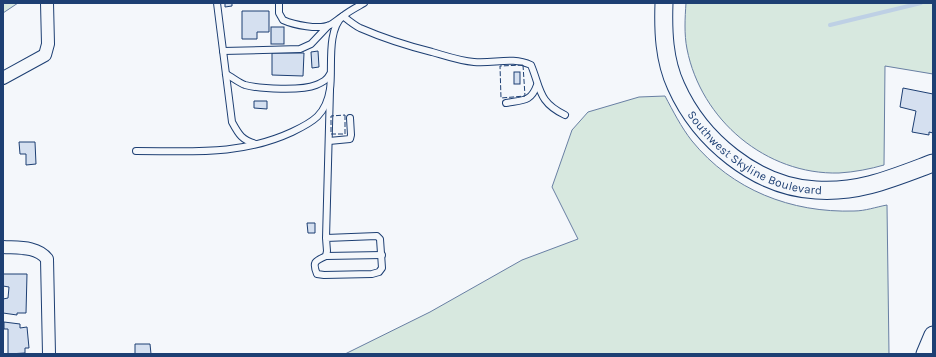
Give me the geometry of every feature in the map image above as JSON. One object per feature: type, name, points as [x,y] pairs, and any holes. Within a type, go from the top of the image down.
[{"type":"main road","name":"Southwest Skyline Boulevard","points":[[664,3],[664,35],[669,64],[676,86],[699,124],[728,155],[748,168],[775,180],[803,189],[846,190],[871,186],[933,163]]},
{"type":"main road","points":[[925,354],[933,335]]},
{"type":"street","points":[[3,78],[46,55],[48,44],[47,3]]},
{"type":"street","points":[[3,247],[25,248],[43,253],[47,259],[49,354]]},
{"type":"lane","points":[[217,3],[232,122],[237,132],[245,141],[258,144]]},
{"type":"lane","points":[[279,3],[279,13],[283,20],[292,24],[306,27],[328,26]]},
{"type":"lane","points":[[223,51],[300,49],[311,44],[328,26],[364,3]]},
{"type":"lane","points":[[326,256],[330,74],[334,28],[343,16]]},
{"type":"lane","points":[[343,16],[359,28],[410,46],[454,58],[474,62],[508,60],[522,61],[531,65],[537,85],[544,100],[554,110],[565,115]]},
{"type":"lane","points":[[226,74],[244,85],[270,88],[298,88],[315,86],[326,80],[330,74]]},
{"type":"lane","points":[[506,103],[528,100],[533,96],[537,85]]},
{"type":"lane","points":[[136,151],[214,151],[242,149],[277,139],[310,123],[319,115],[325,105],[330,90]]},
{"type":"lane","points":[[329,141],[350,139],[350,118]]},
{"type":"lane","points":[[326,238],[377,236],[380,239],[382,255],[382,268],[379,272],[372,274],[317,274],[314,268],[315,263],[317,260],[326,256],[382,255]]},
{"type":"shaded area","points":[[3,3],[18,3],[3,13]]},
{"type":"shaded area","points":[[686,3],[933,3],[933,74],[885,66],[884,165],[839,173],[812,171],[786,164],[763,153],[741,138],[722,120],[706,99],[695,75],[687,49],[685,32]]},
{"type":"shaded area","points":[[665,96],[688,136],[708,158],[725,173],[764,195],[786,203],[831,211],[858,211],[887,205],[889,354],[345,354],[430,312],[522,260],[578,239],[552,187],[572,130],[588,112],[639,97]]},
{"type":"building","points":[[225,3],[232,3],[232,6],[225,7]]},
{"type":"building","points":[[242,11],[269,11],[269,32],[257,32],[257,39],[242,39]]},
{"type":"building","points":[[271,27],[284,27],[284,44],[271,44]]},
{"type":"building","points":[[318,51],[319,67],[312,68],[311,52]]},
{"type":"building","points":[[272,53],[304,53],[303,76],[272,75]]},
{"type":"building","points":[[514,72],[520,72],[520,84],[514,84]]},
{"type":"building","points":[[903,88],[933,94],[933,133],[929,132],[929,135],[912,132],[916,111],[900,107]]},
{"type":"building","points":[[254,101],[267,101],[267,109],[254,108]]},
{"type":"building","points":[[19,142],[35,142],[36,164],[26,165],[26,154],[20,154]]},
{"type":"building","points":[[307,223],[315,223],[315,233],[308,233]]},
{"type":"building","points":[[3,274],[27,274],[26,313],[17,313],[17,315],[3,313],[3,299],[8,298],[9,287],[3,286]]},
{"type":"building","points":[[4,322],[20,324],[20,328],[27,327],[29,348],[25,348],[25,353],[8,354],[8,329],[4,329]]},
{"type":"building","points":[[135,344],[150,344],[151,354],[135,354]]},
{"type":"waterway","points":[[830,25],[921,3]]},
{"type":"fence","points":[[523,65],[525,96],[501,98],[500,66],[523,65]]},
{"type":"fence","points":[[345,115],[345,134],[331,134],[331,116],[345,115]]}]
